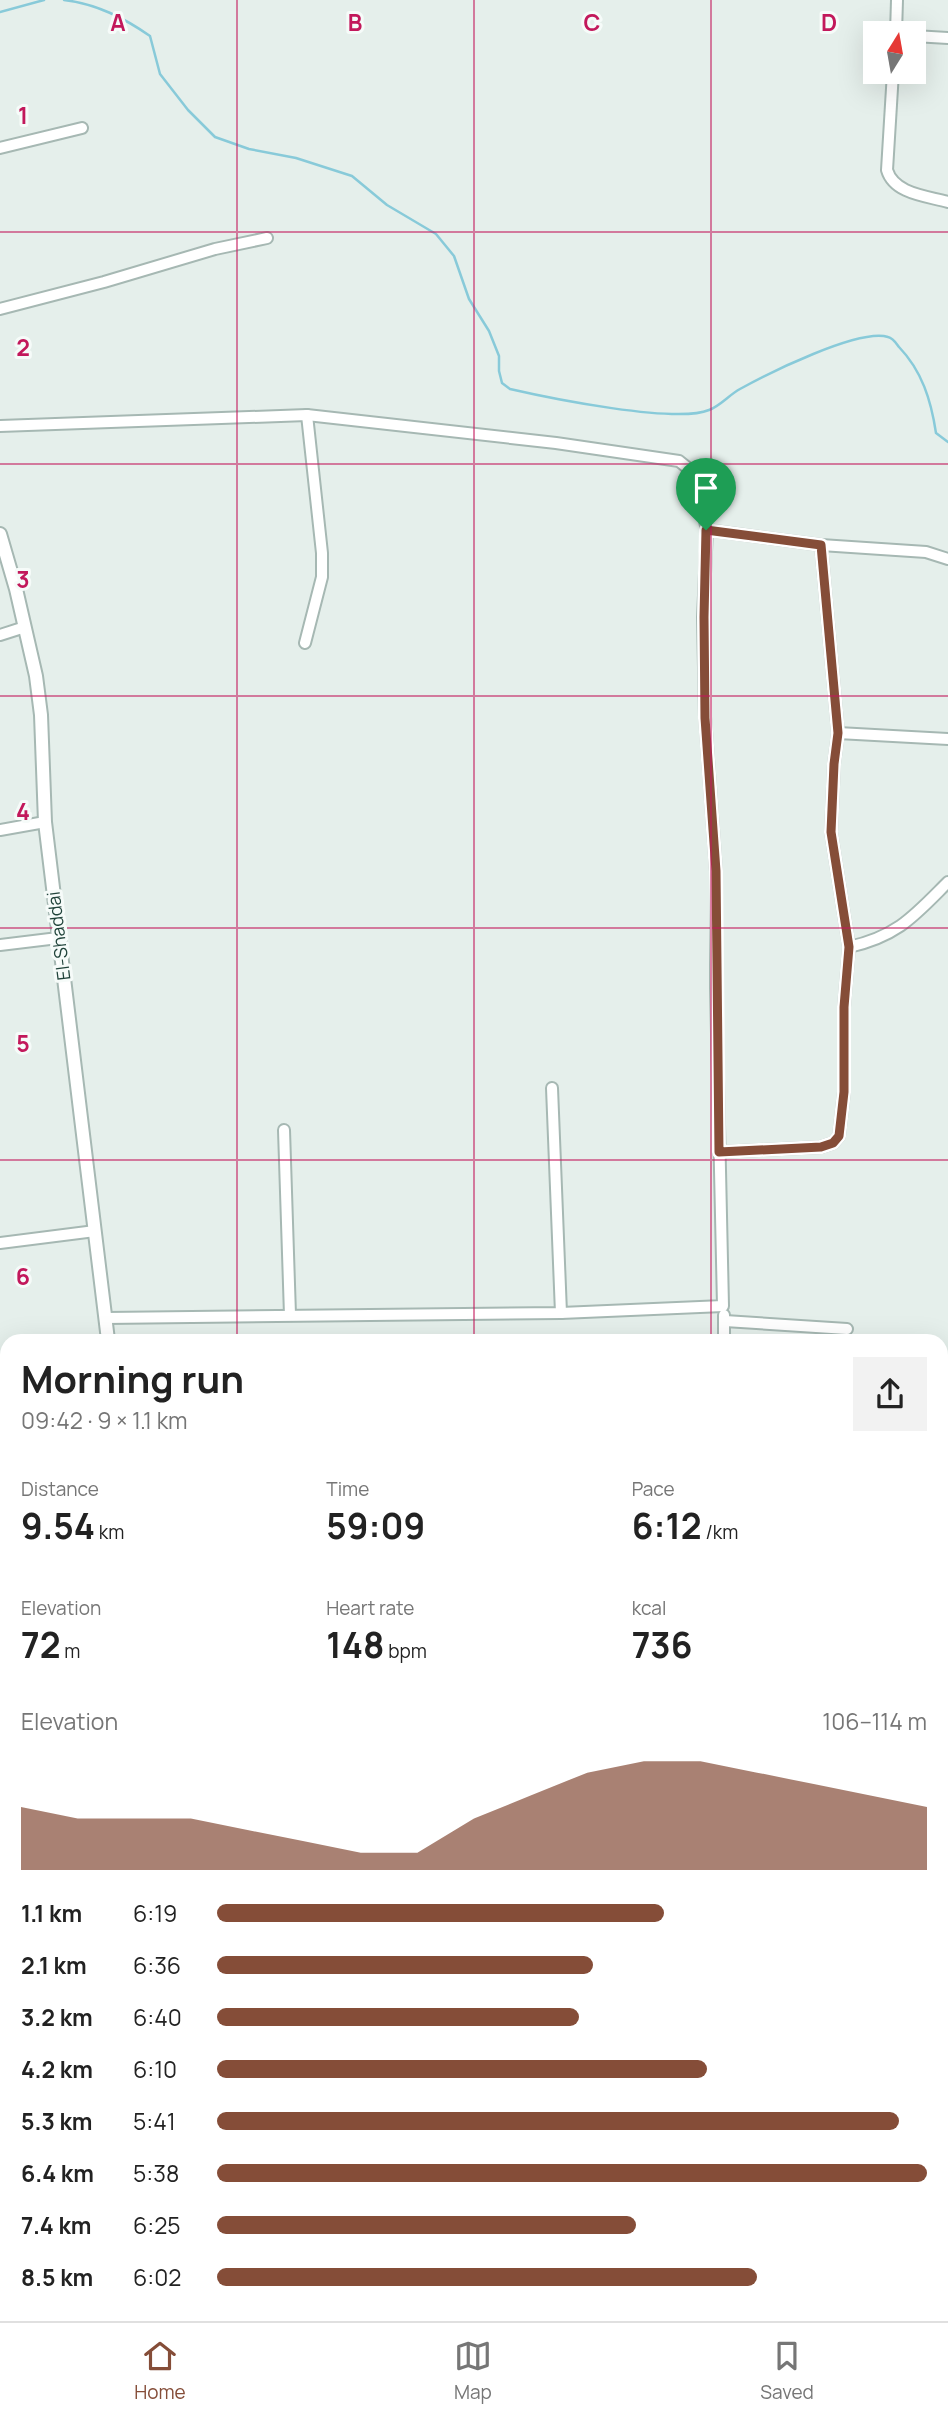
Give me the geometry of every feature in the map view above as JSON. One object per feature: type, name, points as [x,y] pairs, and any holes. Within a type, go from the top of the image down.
[{"type":"street","points":[[896,21],[897,0]]},
{"type":"street","points":[[926,37],[948,38]]},
{"type":"street","points":[[892,84],[887,170],[890,180],[902,189],[948,202]]},
{"type":"street","points":[[0,148],[82,128]]},
{"type":"street","points":[[0,309],[215,249],[267,238]]},
{"type":"street","points":[[305,643],[322,577],[321,525],[307,415]]},
{"type":"street","points":[[0,426],[307,415],[556,443],[679,461],[694,473],[706,530],[705,718],[716,871],[724,1334]]},
{"type":"street","points":[[706,530],[821,545],[926,552],[948,559]]},
{"type":"street","name":"El-Shaddai","points":[[0,534],[36,676],[41,715],[46,822],[58,938],[107,1334]]},
{"type":"street","points":[[719,1152],[821,1147],[833,1143],[839,1136],[844,1092],[844,1007],[849,947],[831,832],[838,733],[821,545]]},
{"type":"street","points":[[0,635],[24,627]]},
{"type":"street","points":[[838,733],[948,739]]},
{"type":"street","points":[[0,830],[46,822]]},
{"type":"street","points":[[849,947],[874,942],[905,925],[948,882]]},
{"type":"street","points":[[0,945],[58,938]]},
{"type":"street","points":[[552,1088],[561,1313]]},
{"type":"street","points":[[284,1130],[290,1315]]},
{"type":"street","points":[[0,1243],[95,1231]]},
{"type":"street","points":[[106,1318],[561,1313],[723,1306]]},
{"type":"street","points":[[725,1321],[847,1329]]},
{"type":"waterway","points":[[0,12],[44,0]]},
{"type":"waterway","points":[[64,0],[110,13],[150,36],[160,74],[188,110],[215,137],[249,149],[296,158],[352,176],[387,205],[436,234],[454,256],[469,299],[489,331],[499,356],[502,383],[510,389],[642,412],[693,413],[709,410],[740,389],[813,354],[856,339],[888,337],[914,366],[928,398],[936,433],[948,442]]},
{"type":"route","points":[[706,530],[821,545],[838,733],[831,832],[849,947],[844,1007],[844,1092],[841,1125],[839,1136],[833,1143],[821,1147],[719,1152],[716,871],[705,718],[706,530]]}]
